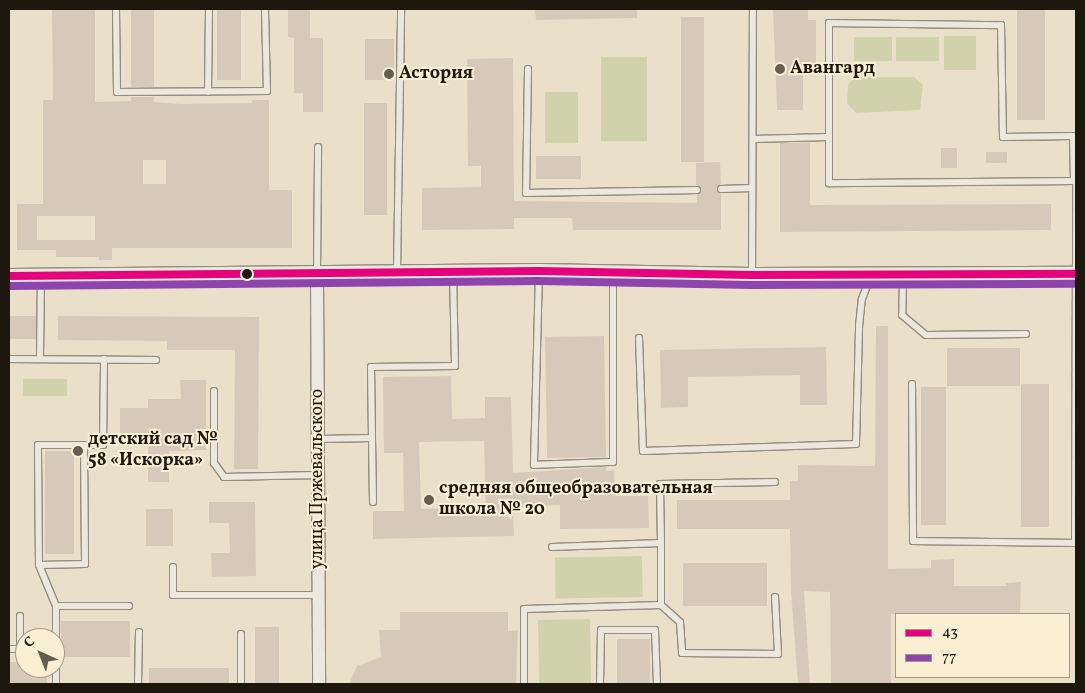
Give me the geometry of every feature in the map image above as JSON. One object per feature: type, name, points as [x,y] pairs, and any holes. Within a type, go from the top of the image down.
[{"type":"street","points":[[9,276],[396,274],[539,271],[612,274],[752,275],[1075,274]]},
{"type":"street","name":"улица Пржевальского","points":[[317,274],[319,684]]},
{"type":"lane","points":[[116,9],[117,92],[267,91],[265,9]]},
{"type":"lane","points":[[208,92],[209,9]]},
{"type":"lane","points":[[396,274],[401,9]]},
{"type":"lane","points":[[752,275],[753,9]]},
{"type":"lane","points":[[912,384],[913,541],[1075,543],[1075,181],[1073,136],[1003,137],[1001,25],[829,23],[829,183],[1075,181]]},
{"type":"lane","points":[[528,69],[526,193],[696,190]]},
{"type":"lane","points":[[752,139],[829,137]]},
{"type":"lane","points":[[317,274],[318,147]]},
{"type":"lane","points":[[721,190],[752,188]]},
{"type":"lane","points":[[539,271],[534,465],[613,462],[612,274]]},
{"type":"lane","points":[[373,502],[371,367],[455,366],[453,272]]},
{"type":"lane","points":[[903,274],[902,315],[926,335],[1026,334]]},
{"type":"lane","points":[[40,358],[41,275]]},
{"type":"lane","points":[[639,338],[643,451],[856,444],[858,326],[862,299],[872,275]]},
{"type":"lane","points":[[9,358],[156,360]]},
{"type":"lane","points":[[56,684],[56,606],[39,565],[38,445],[103,445],[104,359]]},
{"type":"lane","points":[[214,391],[214,463],[224,477],[318,475]]},
{"type":"lane","points":[[318,439],[372,438]]},
{"type":"lane","points":[[39,565],[85,564],[84,445]]},
{"type":"lane","points":[[661,605],[660,484],[774,482]]},
{"type":"lane","points":[[552,547],[660,543]]},
{"type":"lane","points":[[172,567],[173,595],[319,595]]},
{"type":"lane","points":[[524,684],[524,609],[661,605],[680,622],[682,652],[778,654],[775,597]]},
{"type":"lane","points":[[56,606],[129,606]]},
{"type":"lane","points":[[9,649],[20,649],[20,616]]},
{"type":"lane","points":[[600,684],[601,630],[655,630],[657,684]]},
{"type":"lane","points":[[138,632],[138,684]]},
{"type":"lane","points":[[241,634],[241,684]]},
{"type":"green space","points":[[944,36],[976,36],[976,70],[944,70]]},
{"type":"green space","points":[[854,37],[892,37],[892,61],[854,61]]},
{"type":"green space","points":[[896,37],[939,37],[939,61],[896,61]]},
{"type":"green space","points":[[601,57],[647,57],[647,141],[601,141]]},
{"type":"green space","points":[[855,77],[914,77],[923,85],[920,110],[856,113],[847,103],[848,85]]},
{"type":"green space","points":[[545,92],[578,92],[578,143],[545,143]]},
{"type":"green space","points":[[23,379],[67,379],[67,396],[23,396]]},
{"type":"green space","points":[[642,556],[643,597],[556,599],[555,558]]},
{"type":"green space","points":[[590,619],[591,684],[539,684],[538,620]]},
{"type":"building","points":[[52,9],[95,9],[95,102],[131,101],[131,97],[154,97],[154,102],[181,104],[252,103],[252,100],[269,100],[269,190],[292,190],[292,248],[112,248],[112,260],[99,260],[99,257],[56,257],[56,250],[17,250],[17,204],[43,204],[43,100],[53,100]],"holes":[[[143,160],[166,160],[166,184],[143,184]],[[37,216],[95,216],[95,240],[37,240]]]},
{"type":"building","points":[[131,9],[154,9],[154,87],[131,87]]},
{"type":"building","points":[[217,9],[241,9],[241,80],[217,80]]},
{"type":"building","points":[[288,9],[310,9],[310,38],[323,38],[323,112],[303,112],[303,93],[294,93],[294,38],[288,37]]},
{"type":"building","points":[[535,9],[637,9],[637,18],[536,20]]},
{"type":"building","points":[[773,9],[808,9],[808,20],[816,20],[816,64],[803,64],[803,110],[777,110]]},
{"type":"building","points":[[1017,9],[1045,9],[1045,120],[1017,120]]},
{"type":"building","points":[[681,17],[704,17],[704,162],[681,162]]},
{"type":"building","points":[[365,39],[394,39],[394,80],[365,80]]},
{"type":"building","points":[[513,58],[514,201],[697,203],[697,195],[702,190],[696,185],[696,163],[720,162],[721,184],[716,189],[721,194],[721,230],[573,230],[572,218],[514,218],[514,229],[422,230],[422,188],[481,187],[481,166],[468,166],[467,59]]},
{"type":"building","points":[[364,103],[387,103],[387,215],[364,215]]},
{"type":"building","points":[[780,143],[810,143],[810,205],[1051,204],[1051,230],[780,232]]},
{"type":"building","points":[[941,148],[957,148],[957,168],[941,168]]},
{"type":"building","points":[[986,152],[1007,152],[1007,163],[986,163]]},
{"type":"building","points":[[536,156],[581,156],[581,179],[536,179]]},
{"type":"building","points":[[9,316],[36,316],[36,339],[9,339]]},
{"type":"building","points":[[58,316],[259,317],[258,469],[234,469],[235,350],[167,350],[167,341],[58,340]]},
{"type":"building","points":[[876,326],[888,326],[888,569],[931,568],[931,560],[954,559],[954,586],[1006,586],[1006,583],[1021,582],[1020,613],[891,614],[891,684],[831,684],[830,592],[804,591],[810,684],[798,684],[791,591],[790,529],[677,529],[677,500],[790,500],[790,481],[798,481],[798,465],[875,466]]},
{"type":"building","points":[[604,336],[606,457],[547,458],[545,337]]},
{"type":"building","points":[[826,347],[827,405],[800,405],[800,375],[688,377],[688,407],[661,408],[660,350]]},
{"type":"building","points":[[947,348],[1020,348],[1020,386],[947,386]]},
{"type":"building","points":[[451,376],[452,419],[485,418],[485,397],[511,397],[513,473],[606,467],[606,471],[614,470],[615,496],[648,496],[649,528],[560,529],[560,505],[513,507],[514,536],[373,539],[373,511],[404,511],[403,453],[384,453],[383,377]],"holes":[[[484,441],[486,508],[421,509],[419,442]]]},
{"type":"building","points":[[180,380],[206,380],[206,450],[169,451],[169,482],[148,482],[148,438],[120,438],[120,408],[148,408],[148,399],[181,399]]},
{"type":"building","points":[[1021,384],[1049,384],[1049,527],[1021,527]]},
{"type":"building","points":[[921,387],[946,387],[946,525],[921,525]]},
{"type":"building","points":[[45,451],[74,451],[74,554],[45,554]]},
{"type":"building","points":[[209,502],[255,502],[256,576],[212,577],[211,553],[230,553],[229,523],[209,523]]},
{"type":"building","points":[[146,509],[173,509],[173,546],[146,546]]},
{"type":"building","points":[[683,563],[767,563],[767,606],[683,606]]},
{"type":"building","points":[[400,612],[508,612],[508,631],[518,630],[516,684],[349,684],[357,666],[381,657],[379,630],[400,630]]},
{"type":"building","points":[[61,621],[130,621],[130,657],[65,657],[65,628],[61,628]]},
{"type":"building","points":[[255,627],[279,627],[279,684],[255,684]]},
{"type":"building","points":[[617,639],[650,639],[650,684],[617,684]]},
{"type":"building","points":[[9,662],[15,662],[15,678],[47,678],[47,684],[9,684]]},
{"type":"building","points":[[149,668],[229,668],[229,684],[149,684]]},
{"type":"transit line","name":"43","points":[[9,276],[539,271],[752,275],[1076,274]]},
{"type":"transit line","name":"77","points":[[9,286],[539,281],[752,285],[1076,284]]},
{"type":"place","name":"Авангард","points":[[780,69]]},
{"type":"place","name":"Астория","points":[[389,74]]},
{"type":"place","name":"детский сад № 58 «Искорка»","points":[[78,451]]},
{"type":"place","name":"средняя общеобразовательная школа № 20","points":[[429,500]]}]
